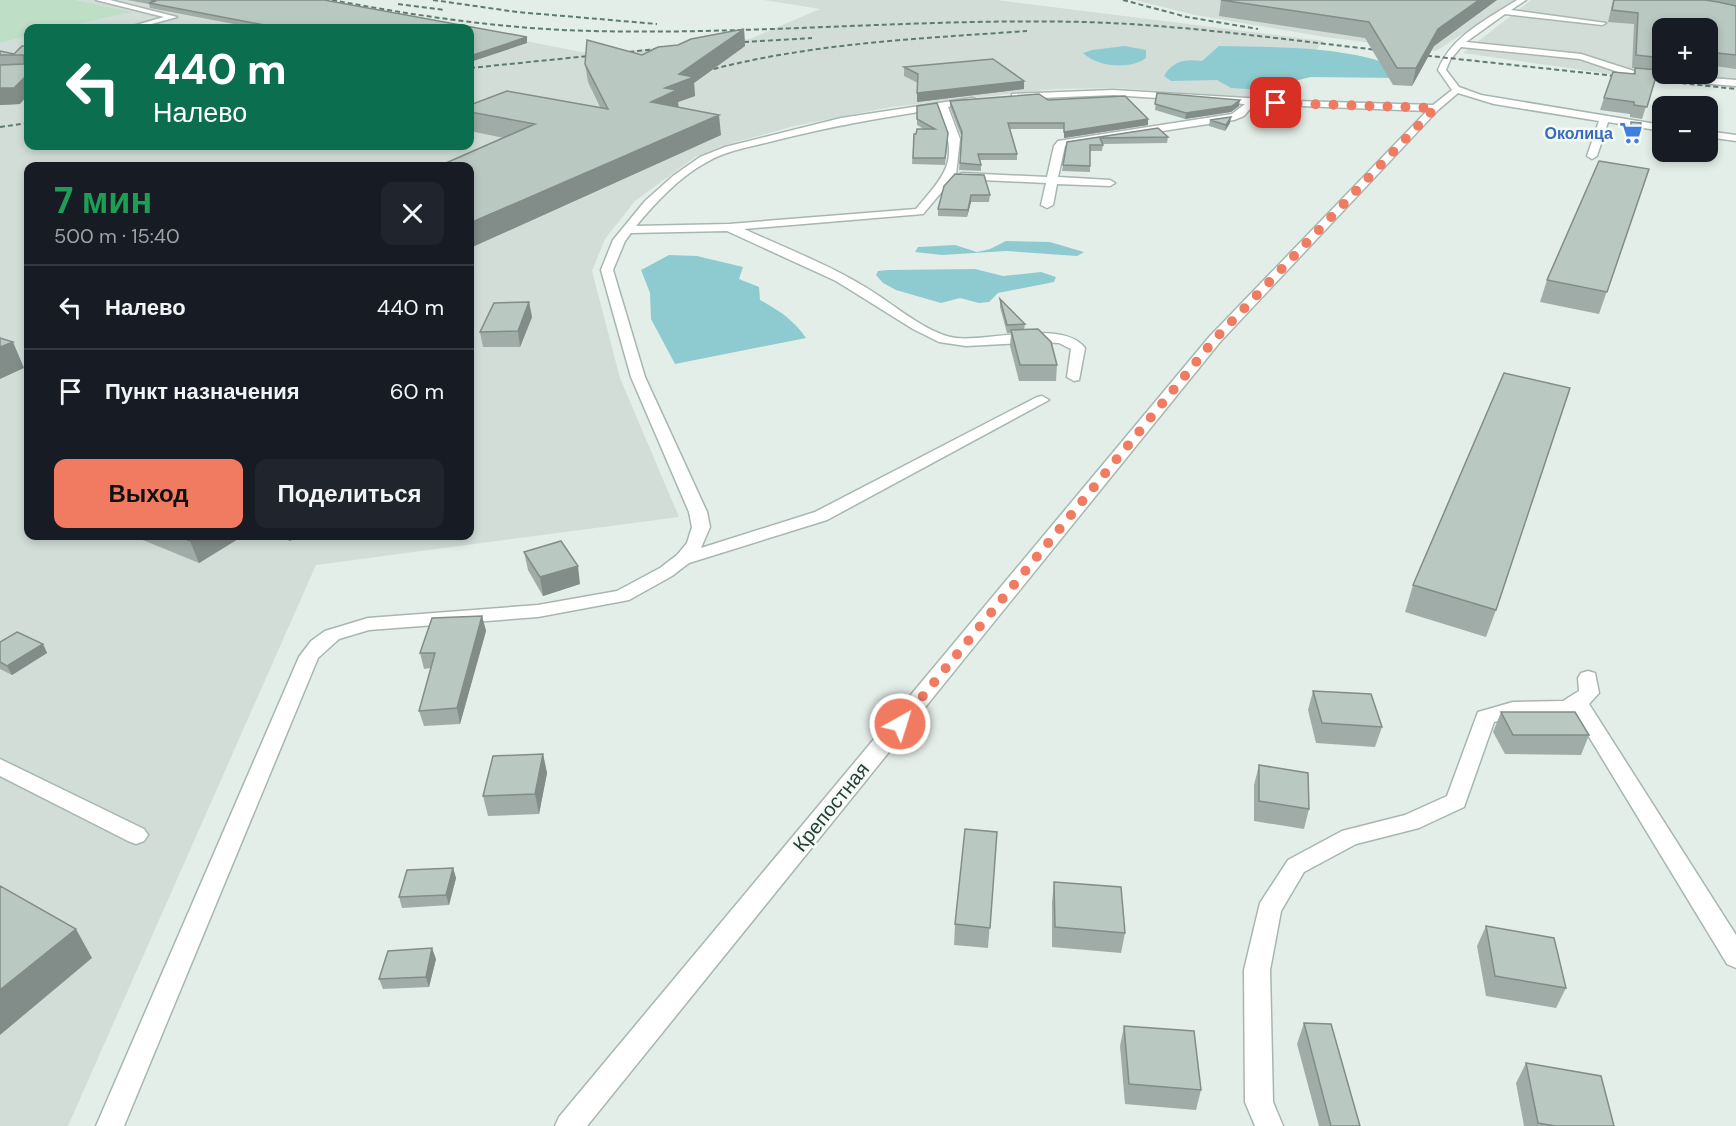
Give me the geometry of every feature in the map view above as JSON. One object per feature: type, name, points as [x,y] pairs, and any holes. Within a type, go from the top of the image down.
[{"type":"street","points":[[100,0],[174,17],[146,24]]},
{"type":"street","points":[[1522,0],[1459,44],[1449,55],[1442,70],[1448,83],[1457,90],[1494,101],[1652,127]]},
{"type":"street","points":[[1505,12],[1602,23]]},
{"type":"street","points":[[1459,44],[1632,63]]},
{"type":"street","points":[[1581,57],[1636,75],[1736,83]]},
{"type":"street","points":[[1718,73],[1736,75]]},
{"type":"street","name":"Крепостная","points":[[569,1126],[1215,339],[1435,108],[1457,90]]},
{"type":"street","points":[[110,1126],[309,657],[318,645],[332,635],[368,624],[538,611],[622,596],[666,572],[683,559],[695,544],[701,527],[698,512],[638,377],[607,270],[611,254],[626,230],[649,202],[677,177],[704,159],[729,148],[830,123],[942,104],[1058,92],[1113,91],[1435,108]]},
{"type":"street","points":[[1047,205],[1059,146],[1066,141],[1227,119],[1238,116],[1252,100]]},
{"type":"street","points":[[626,230],[729,227],[910,214],[924,209],[951,175],[955,139],[942,104]]},
{"type":"street","points":[[1592,156],[1604,120]]},
{"type":"street","points":[[1718,136],[1736,138]]},
{"type":"street","points":[[951,175],[1110,183]]},
{"type":"street","points":[[729,227],[854,286],[945,340],[967,343],[1056,338],[1072,341],[1078,348],[1074,378]]},
{"type":"street","points":[[683,559],[821,516],[1042,400]]},
{"type":"street","points":[[1269,1126],[1259,1102],[1257,970],[1269,910],[1296,866],[1350,837],[1411,822],[1456,801],[1485,717],[1513,709],[1547,710],[1579,704],[1589,693],[1588,678]]},
{"type":"street","points":[[1579,704],[1736,957]]},
{"type":"street","points":[[0,767],[136,835]]},
{"type":"shaded area","points":[[75,0],[311,0],[439,24],[78,24],[130,12]]},
{"type":"shaded area","points":[[764,0],[997,0],[1323,41],[1279,99],[1116,88],[1055,89],[891,107],[794,126],[722,146],[695,157],[635,201],[605,239],[592,271],[620,378],[679,517],[316,565],[68,1126],[0,1126],[0,43],[24,37],[24,150],[474,150],[474,31],[592,54],[750,39],[820,9]]},
{"type":"shaded area","points":[[1135,0],[1515,0],[1436,51],[1325,37],[1195,15]]},
{"type":"shaded area","points":[[1531,0],[1736,0],[1736,87],[1702,84],[1718,84],[1718,18],[1652,18],[1652,80],[1463,53]]},
{"type":"green space","points":[[0,0],[75,0],[132,12],[78,24],[24,24],[24,37],[0,43]]},
{"type":"water","points":[[1125,46],[1146,50],[1146,58],[1131,64],[1114,65],[1096,61],[1083,53],[1092,50]]},
{"type":"water","points":[[1219,46],[1332,51],[1374,59],[1408,73],[1394,78],[1311,77],[1290,82],[1277,90],[1231,88],[1217,80],[1171,81],[1164,76],[1175,64],[1190,60],[1202,61]]},
{"type":"water","points":[[1006,241],[1050,242],[1084,252],[1077,256],[1006,251],[942,255],[915,252],[918,247],[955,245],[977,252],[990,249]]},
{"type":"water","points":[[669,255],[697,256],[743,267],[739,279],[759,287],[760,300],[785,316],[806,338],[675,364],[651,319],[650,293],[641,270]]},
{"type":"water","points":[[975,269],[1003,276],[1041,272],[1056,277],[1054,282],[998,293],[989,302],[979,303],[960,298],[941,303],[896,290],[883,283],[876,275],[878,271],[888,270]]},
{"type":"building","points":[[151,0],[324,0],[456,24],[259,24],[149,3],[156,1]]},
{"type":"building","points":[[1221,0],[1479,0],[1438,29],[1416,68],[1397,68],[1369,22]]},
{"type":"building","points":[[1614,0],[1705,0],[1736,6],[1736,55],[1718,53],[1718,18],[1652,18],[1652,57],[1636,55],[1638,13],[1612,10]]},
{"type":"building","points":[[474,27],[527,37],[474,55]]},
{"type":"building","points":[[744,29],[679,74],[694,77],[665,88],[677,90],[651,102],[719,115],[474,221],[474,162],[448,162],[535,124],[474,113],[474,103],[507,91],[608,109],[585,64],[587,40],[642,55],[658,47],[678,45],[691,39]]},
{"type":"building","points":[[24,46],[24,55],[0,55],[0,51],[14,54]]},
{"type":"building","points":[[993,59],[1024,81],[917,93],[918,74],[904,67]]},
{"type":"building","points":[[24,64],[24,78],[14,88],[0,88],[0,65]]},
{"type":"building","points":[[1635,68],[1652,69],[1652,84],[1654,84],[1647,107],[1634,105],[1634,102],[1604,98],[1613,72],[1635,74]]},
{"type":"building","points":[[1157,93],[1240,100],[1232,106],[1186,113],[1155,104]]},
{"type":"building","points":[[1039,94],[1048,100],[1125,96],[1148,119],[1064,132],[1064,123],[1008,123],[1017,154],[978,154],[981,165],[960,163],[962,132],[950,101]]},
{"type":"building","points":[[937,103],[948,133],[945,158],[913,158],[914,134],[917,129],[935,129],[917,119],[917,106]]},
{"type":"building","points":[[1231,117],[1226,125],[1210,120]]},
{"type":"building","points":[[1631,122],[1641,123],[1640,129],[1631,127]]},
{"type":"building","points":[[1158,128],[1168,137],[1100,138],[1103,145],[1090,145],[1090,166],[1063,165],[1067,142]]},
{"type":"building","points":[[1599,161],[1649,169],[1607,292],[1547,280]]},
{"type":"building","points":[[955,174],[984,175],[990,195],[971,195],[968,210],[938,209],[944,186]]},
{"type":"building","points":[[1000,299],[1025,324],[1007,325]]},
{"type":"building","points":[[529,302],[518,331],[480,332],[494,303]]},
{"type":"building","points":[[1038,329],[1051,342],[1057,365],[1020,365],[1011,330]]},
{"type":"building","points":[[0,338],[13,342],[0,347]]},
{"type":"building","points":[[1504,373],[1570,388],[1496,610],[1413,585]]},
{"type":"building","points":[[561,541],[578,566],[540,577],[524,552]]},
{"type":"building","points":[[482,616],[457,708],[419,711],[435,653],[420,653],[432,618]]},
{"type":"building","points":[[17,632],[43,644],[7,666],[0,662],[0,642]]},
{"type":"building","points":[[1313,691],[1371,694],[1382,727],[1322,723]]},
{"type":"building","points":[[1501,712],[1575,712],[1589,735],[1513,735]]},
{"type":"building","points":[[543,754],[535,794],[483,796],[493,756]]},
{"type":"building","points":[[1259,765],[1308,773],[1309,809],[1259,801]]},
{"type":"building","points":[[965,829],[997,832],[990,928],[955,924]]},
{"type":"building","points":[[453,868],[446,895],[399,897],[407,870]]},
{"type":"building","points":[[1054,882],[1121,887],[1125,933],[1055,927]]},
{"type":"building","points":[[0,886],[76,929],[0,990]]},
{"type":"building","points":[[1486,926],[1554,938],[1566,988],[1495,976]]},
{"type":"building","points":[[432,948],[426,977],[379,979],[388,951]]},
{"type":"building","points":[[1304,1023],[1331,1024],[1360,1126],[1331,1126]]},
{"type":"building","points":[[1124,1026],[1194,1031],[1201,1090],[1129,1084]]},
{"type":"building","points":[[1526,1063],[1601,1076],[1614,1126],[1555,1126],[1538,1123]]},
{"type":"railway","points":[[332,0],[461,21],[558,30],[653,32],[961,22],[1085,22],[1199,30],[1387,51]]},
{"type":"railway","points":[[433,0],[517,12],[657,24]]},
{"type":"railway","points":[[1123,0],[1187,17],[1258,29]]},
{"type":"railway","points":[[398,4],[445,10]]},
{"type":"railway","points":[[698,73],[739,63],[821,49],[902,40],[1027,31]]},
{"type":"railway","points":[[728,43],[812,38]]},
{"type":"railway","points":[[474,68],[668,48]]},
{"type":"railway","points":[[1411,54],[1736,89]]},
{"type":"railway","points":[[0,127],[24,124]]},
{"type":"place","name":"Околица","points":[[1631,133]]},
{"type":"route","points":[[900,724],[1215,339],[1435,108],[1276,103]]}]
